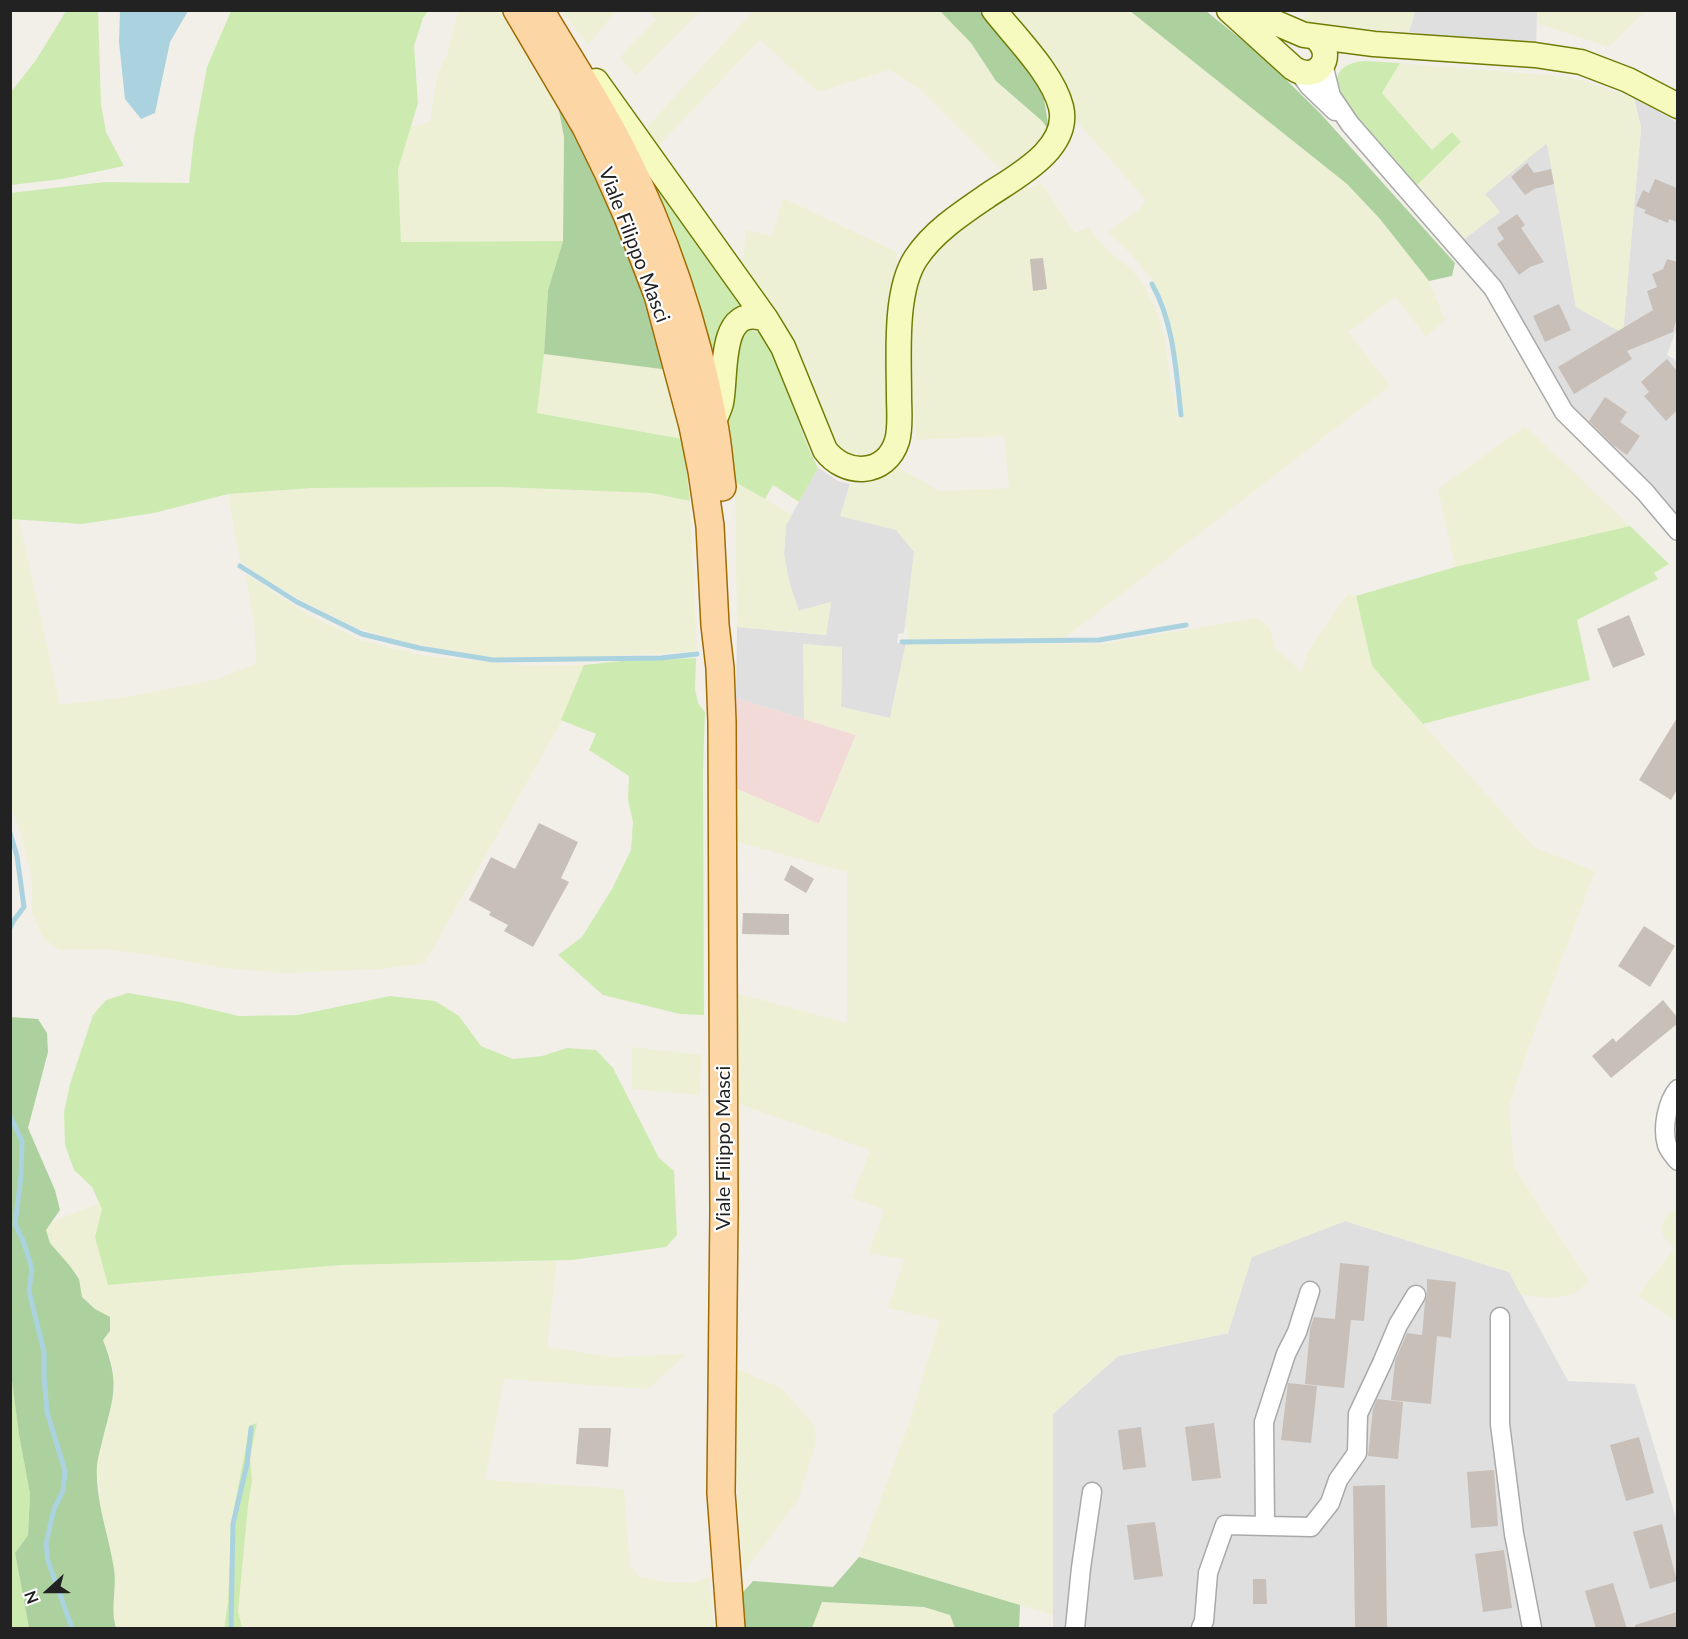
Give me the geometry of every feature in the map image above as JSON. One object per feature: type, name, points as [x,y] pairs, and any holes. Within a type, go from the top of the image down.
[{"type":"main road","name":"Viale Filippo Masci","points":[[517,10],[585,127],[608,172],[645,262],[661,306],[693,426],[710,526],[715,625],[720,668],[724,1200],[721,1493],[731,1629]]},
{"type":"main road","name":"Viale Filippo Masci","points":[[542,10],[621,149],[665,251],[690,324],[714,420],[726,525],[729,585],[720,668]]},
{"type":"main road","points":[[542,10],[766,319],[783,347],[822,442],[831,458],[843,466],[859,470],[876,466],[887,458],[898,436],[898,345],[905,280],[916,258],[931,240],[955,219],[1025,171],[1045,154],[1057,137],[1062,121],[1061,107],[1043,71],[994,10]]},
{"type":"main road","points":[[1229,10],[1303,74],[1315,72],[1315,46]]},
{"type":"main road","points":[[1246,10],[1315,46],[1340,52],[1374,44],[1535,55],[1581,62],[1628,80],[1677,106]]},
{"type":"main road","points":[[1293,67],[1287,51],[1289,45],[1298,37],[1315,46]]},
{"type":"main road","name":"Viale Filippo Masci","points":[[549,64],[583,104],[607,123]]},
{"type":"main road","points":[[607,123],[659,170]]},
{"type":"main road","points":[[714,420],[720,405],[730,331],[738,322],[747,317],[759,316],[766,319]]},
{"type":"main road","name":"Viale Filippo Masci","points":[[702,471],[704,446],[714,420]]},
{"type":"street","points":[[1315,46],[1331,96],[1350,124],[1493,288],[1564,412],[1645,492],[1677,531]]},
{"type":"street","points":[[1293,67],[1326,103],[1350,124]]},
{"type":"street","points":[[1677,1089],[1671,1096],[1664,1132],[1668,1148],[1677,1161]]},
{"type":"street","points":[[1264,1526],[1264,1422],[1310,1291]]},
{"type":"street","points":[[1201,1629],[1204,1621],[1208,1574],[1225,1525],[1311,1527],[1330,1503],[1338,1480],[1357,1453],[1358,1414],[1398,1325],[1416,1295]]},
{"type":"street","points":[[1500,1317],[1500,1424],[1514,1534],[1532,1629]]},
{"type":"street","points":[[1075,1629],[1092,1492]]},
{"type":"shaded area","points":[[1415,11],[1537,11],[1536,48],[1409,32]]},
{"type":"shaded area","points":[[1634,98],[1677,122],[1678,325],[1667,355],[1677,361],[1677,516],[1662,496],[1629,464],[1584,427],[1463,240],[1499,212],[1485,194],[1547,142],[1576,307],[1623,333],[1641,128]]},
{"type":"shaded area","points":[[818,468],[838,481],[850,484],[841,516],[896,529],[915,552],[904,633],[898,634],[897,643],[906,643],[890,718],[841,707],[842,647],[804,645],[804,719],[736,698],[737,627],[826,635],[831,602],[798,611],[789,584],[784,554],[786,525]]},
{"type":"shaded area","points":[[736,698],[856,735],[819,824],[737,789]]},
{"type":"shaded area","points":[[1345,1221],[1509,1272],[1568,1381],[1635,1384],[1677,1521],[1677,1628],[1053,1628],[1053,1414],[1118,1356],[1228,1333],[1251,1257]]},
{"type":"green space","points":[[940,10],[971,43],[996,81],[1042,121],[1049,130],[1043,146],[1009,178],[920,89],[889,70],[818,92],[760,40],[656,148],[646,128],[753,11]]},
{"type":"green space","points":[[1537,10],[1645,11],[1609,47],[1537,23]]},
{"type":"green space","points":[[66,11],[98,11],[101,104],[106,132],[124,166],[62,179],[11,185],[11,92],[36,60]]},
{"type":"green space","points":[[231,11],[428,11],[423,18],[414,46],[418,103],[398,169],[401,242],[563,241],[548,290],[537,413],[683,439],[690,501],[651,493],[500,487],[313,488],[228,494],[154,513],[82,524],[11,519],[10,193],[105,182],[189,183],[194,137],[207,67]]},
{"type":"green space","points":[[458,11],[501,11],[556,95],[564,137],[563,241],[401,243],[398,170],[403,145],[409,127],[430,122],[437,75],[447,55]]},
{"type":"green space","points":[[562,11],[616,11],[588,45]]},
{"type":"green space","points":[[648,11],[700,11],[636,76],[620,57],[656,19]]},
{"type":"green space","points":[[940,11],[979,11],[1043,92],[1049,130],[1042,121],[996,81],[971,43]]},
{"type":"green space","points":[[1000,11],[1130,11],[1347,184],[1380,219],[1429,281],[1445,320],[1426,337],[1396,297],[1348,332],[1390,386],[1062,640],[1021,637],[907,640],[908,629],[905,627],[914,552],[896,530],[840,516],[850,484],[863,484],[876,480],[895,465],[939,491],[1009,488],[1004,436],[916,440],[913,375],[908,338],[910,308],[926,256],[965,219],[1027,180],[1028,189],[1041,182],[1075,233],[1088,227],[1106,249],[1131,269],[1143,284],[1156,309],[1165,340],[1178,420],[1184,416],[1173,337],[1165,305],[1154,282],[1131,254],[1108,232],[1142,207],[1145,199],[1074,118],[1030,47]]},
{"type":"green space","points":[[1130,11],[1206,11],[1262,56],[1319,112],[1455,263],[1452,276],[1429,281],[1380,219],[1347,184]]},
{"type":"green space","points":[[1305,11],[1415,11],[1409,32],[1304,22]]},
{"type":"green space","points":[[1364,61],[1400,63],[1382,93],[1432,150],[1452,132],[1461,142],[1416,186],[1345,106],[1341,98],[1337,82],[1341,70],[1346,66]]},
{"type":"green space","points":[[1400,63],[1570,77],[1634,98],[1641,128],[1623,333],[1576,307],[1547,143],[1485,194],[1500,212],[1463,240],[1416,186],[1461,142],[1433,150],[1382,93]]},
{"type":"green space","points":[[556,95],[582,144],[645,284],[669,370],[544,354],[548,290],[563,241],[564,137]]},
{"type":"green space","points":[[636,157],[747,312],[714,369]]},
{"type":"green space","points":[[783,198],[897,252],[892,395],[882,449],[872,459],[842,459],[742,267],[746,230],[772,236]]},
{"type":"green space","points":[[749,330],[762,333],[773,354],[806,443],[818,468],[799,502],[773,485],[765,499],[735,482],[729,439],[727,398],[737,334]]},
{"type":"green space","points":[[544,354],[669,370],[683,439],[537,413]]},
{"type":"green space","points":[[1525,426],[1630,526],[1455,567],[1438,489]]},
{"type":"green space","points":[[735,482],[792,515],[786,525],[784,554],[790,584],[799,611],[831,602],[826,635],[737,627]]},
{"type":"green space","points":[[500,487],[651,493],[690,501],[697,651],[597,657],[490,658],[399,641],[355,627],[302,601],[240,561],[228,494],[313,488]]},
{"type":"green space","points":[[11,519],[19,519],[60,705],[128,697],[218,679],[256,663],[254,622],[245,574],[309,615],[361,640],[425,656],[532,666],[584,665],[566,713],[425,963],[383,969],[285,973],[223,968],[153,955],[103,949],[60,950],[43,938],[32,913],[32,880],[20,831],[11,807]]},
{"type":"green space","points":[[1630,526],[1669,564],[1654,573],[1658,579],[1577,620],[1590,680],[1423,724],[1372,666],[1356,596],[1455,567]]},
{"type":"green space","points":[[1348,593],[1356,596],[1372,666],[1423,724],[1534,847],[1595,871],[1509,1105],[1514,1167],[1589,1281],[1574,1294],[1551,1298],[1521,1295],[1509,1272],[1345,1221],[1252,1257],[1228,1333],[1118,1356],[1053,1414],[1053,1615],[859,1557],[909,1423],[940,1320],[888,1308],[904,1259],[869,1253],[884,1210],[852,1198],[870,1150],[736,1103],[736,993],[847,1023],[847,872],[737,842],[737,789],[819,824],[856,735],[804,719],[803,644],[842,647],[841,707],[890,718],[906,643],[1102,644],[1257,618],[1270,628],[1275,647],[1301,672],[1309,649]]},
{"type":"green space","points":[[696,658],[695,689],[698,703],[705,712],[703,771],[704,1015],[680,1014],[603,995],[558,955],[582,937],[612,889],[631,850],[633,822],[628,800],[629,776],[589,750],[596,734],[561,720],[584,665]]},
{"type":"green space","points":[[128,993],[239,1016],[298,1015],[390,996],[435,1001],[459,1016],[481,1046],[513,1059],[542,1056],[567,1048],[596,1050],[613,1068],[659,1158],[674,1171],[677,1235],[666,1247],[572,1260],[341,1265],[108,1285],[95,1237],[102,1209],[92,1187],[74,1170],[65,1145],[64,1112],[70,1084],[93,1015],[106,1000]]},
{"type":"green space","points":[[11,1017],[38,1019],[47,1033],[48,1052],[28,1128],[55,1190],[60,1210],[46,1230],[50,1243],[79,1279],[82,1297],[95,1309],[110,1317],[110,1331],[103,1340],[112,1368],[114,1389],[98,1458],[97,1478],[100,1505],[114,1569],[116,1628],[29,1628],[15,1553],[28,1535],[30,1494],[10,1366]]},
{"type":"green space","points":[[632,1047],[701,1055],[700,1095],[632,1089]]},
{"type":"green space","points":[[99,1203],[102,1209],[95,1237],[108,1285],[341,1265],[557,1261],[547,1347],[614,1357],[686,1354],[648,1389],[504,1379],[485,1480],[624,1489],[630,1566],[639,1576],[663,1582],[694,1583],[709,1577],[714,1628],[242,1628],[238,1611],[252,1481],[250,1458],[256,1423],[250,1425],[231,1524],[228,1602],[224,1628],[116,1628],[112,1615],[115,1594],[114,1571],[101,1509],[97,1465],[115,1391],[112,1362],[103,1340],[95,1309],[82,1297],[79,1279],[50,1243],[46,1230],[52,1222]]},
{"type":"green space","points":[[1677,1207],[1678,1261],[1675,1265],[1678,1267],[1677,1322],[1638,1295],[1674,1249],[1661,1230],[1664,1219]]},
{"type":"green space","points":[[10,1366],[30,1494],[28,1535],[15,1553],[29,1628],[11,1628]]},
{"type":"green space","points":[[736,1368],[783,1389],[815,1427],[816,1442],[798,1500],[744,1572],[736,1479]]},
{"type":"green space","points":[[257,1423],[250,1458],[252,1481],[238,1611],[242,1628],[224,1628],[228,1602],[231,1524],[250,1425]]},
{"type":"green space","points":[[859,1557],[1020,1605],[1019,1628],[955,1628],[950,1615],[924,1607],[822,1602],[812,1628],[740,1628],[735,1601],[753,1581],[833,1587]]},
{"type":"green space","points":[[821,1602],[924,1607],[951,1615],[955,1628],[812,1628]]},
{"type":"water","points":[[120,11],[188,11],[170,42],[155,113],[141,119],[125,99],[119,42]]},
{"type":"building","points":[[1527,163],[1534,173],[1551,169],[1554,184],[1534,189],[1525,195],[1511,177]]},
{"type":"building","points":[[1655,179],[1677,188],[1677,222],[1669,219],[1668,223],[1644,213],[1646,210],[1636,206],[1643,190],[1649,193]]},
{"type":"building","points":[[1517,214],[1525,225],[1521,228],[1544,262],[1530,267],[1519,275],[1497,244],[1504,239],[1497,228]]},
{"type":"building","points":[[1043,258],[1047,289],[1033,291],[1030,259]]},
{"type":"building","points":[[1667,259],[1677,262],[1677,317],[1673,332],[1627,351],[1632,359],[1574,394],[1558,367],[1653,310],[1647,291],[1657,287],[1652,274],[1663,269]]},
{"type":"building","points":[[1559,304],[1571,330],[1545,342],[1533,316]]},
{"type":"building","points":[[1667,359],[1677,371],[1677,410],[1666,421],[1644,396],[1649,392],[1641,382]]},
{"type":"building","points":[[1605,397],[1627,412],[1620,422],[1640,436],[1627,455],[1613,445],[1589,421]]},
{"type":"building","points":[[1629,615],[1645,655],[1613,668],[1597,629]]},
{"type":"building","points":[[1677,718],[1677,790],[1671,800],[1639,780]]},
{"type":"building","points":[[539,823],[578,842],[561,878],[569,882],[533,947],[504,931],[508,925],[489,915],[491,912],[469,900],[491,857],[515,869]]},
{"type":"building","points":[[791,865],[814,879],[806,893],[784,880]]},
{"type":"building","points":[[743,913],[789,914],[789,935],[742,934]]},
{"type":"building","points":[[1644,926],[1675,946],[1650,987],[1618,966]]},
{"type":"building","points":[[1663,1000],[1677,1017],[1677,1024],[1611,1078],[1592,1056],[1613,1038],[1616,1042]]},
{"type":"building","points":[[1340,1263],[1369,1266],[1364,1321],[1351,1320],[1344,1388],[1305,1384],[1310,1329],[1314,1317],[1335,1319]]},
{"type":"building","points":[[1427,1279],[1456,1282],[1451,1338],[1437,1336],[1431,1404],[1391,1400],[1395,1361],[1407,1333],[1422,1335]]},
{"type":"building","points":[[1288,1383],[1317,1386],[1311,1443],[1281,1440]]},
{"type":"building","points":[[1377,1399],[1403,1402],[1398,1459],[1368,1456],[1373,1409]]},
{"type":"building","points":[[1214,1423],[1221,1478],[1192,1481],[1185,1427]]},
{"type":"building","points":[[1141,1427],[1146,1467],[1123,1470],[1118,1430]]},
{"type":"building","points":[[579,1428],[611,1428],[608,1467],[576,1464]]},
{"type":"building","points":[[1639,1437],[1654,1493],[1626,1501],[1610,1445]]},
{"type":"building","points":[[1494,1470],[1498,1526],[1471,1528],[1467,1472]]},
{"type":"building","points":[[1385,1485],[1387,1629],[1355,1629],[1353,1486]]},
{"type":"building","points":[[1155,1522],[1163,1576],[1134,1580],[1127,1525]]},
{"type":"building","points":[[1662,1524],[1677,1581],[1650,1589],[1633,1532]]},
{"type":"building","points":[[1504,1550],[1512,1608],[1483,1612],[1475,1554]]},
{"type":"building","points":[[1253,1579],[1266,1579],[1267,1604],[1253,1604]]},
{"type":"building","points":[[1613,1583],[1627,1629],[1596,1629],[1585,1591]]},
{"type":"building","points":[[1677,1612],[1677,1629],[1635,1629],[1635,1625]]},
{"type":"waterway","points":[[1152,284],[1170,331],[1181,415]]},
{"type":"waterway","points":[[240,566],[297,602],[362,634],[419,648],[493,660],[661,658],[697,654]]},
{"type":"waterway","points":[[902,642],[1099,640],[1186,625]]},
{"type":"waterway","points":[[10,833],[17,856],[24,907],[10,928]]},
{"type":"waterway","points":[[10,1116],[22,1141],[21,1176],[15,1224],[32,1269],[29,1291],[44,1352],[47,1412],[65,1471],[63,1491],[54,1509],[46,1544],[48,1561],[72,1628]]},
{"type":"waterway","points":[[231,1628],[233,1524],[247,1464],[251,1428]]}]
